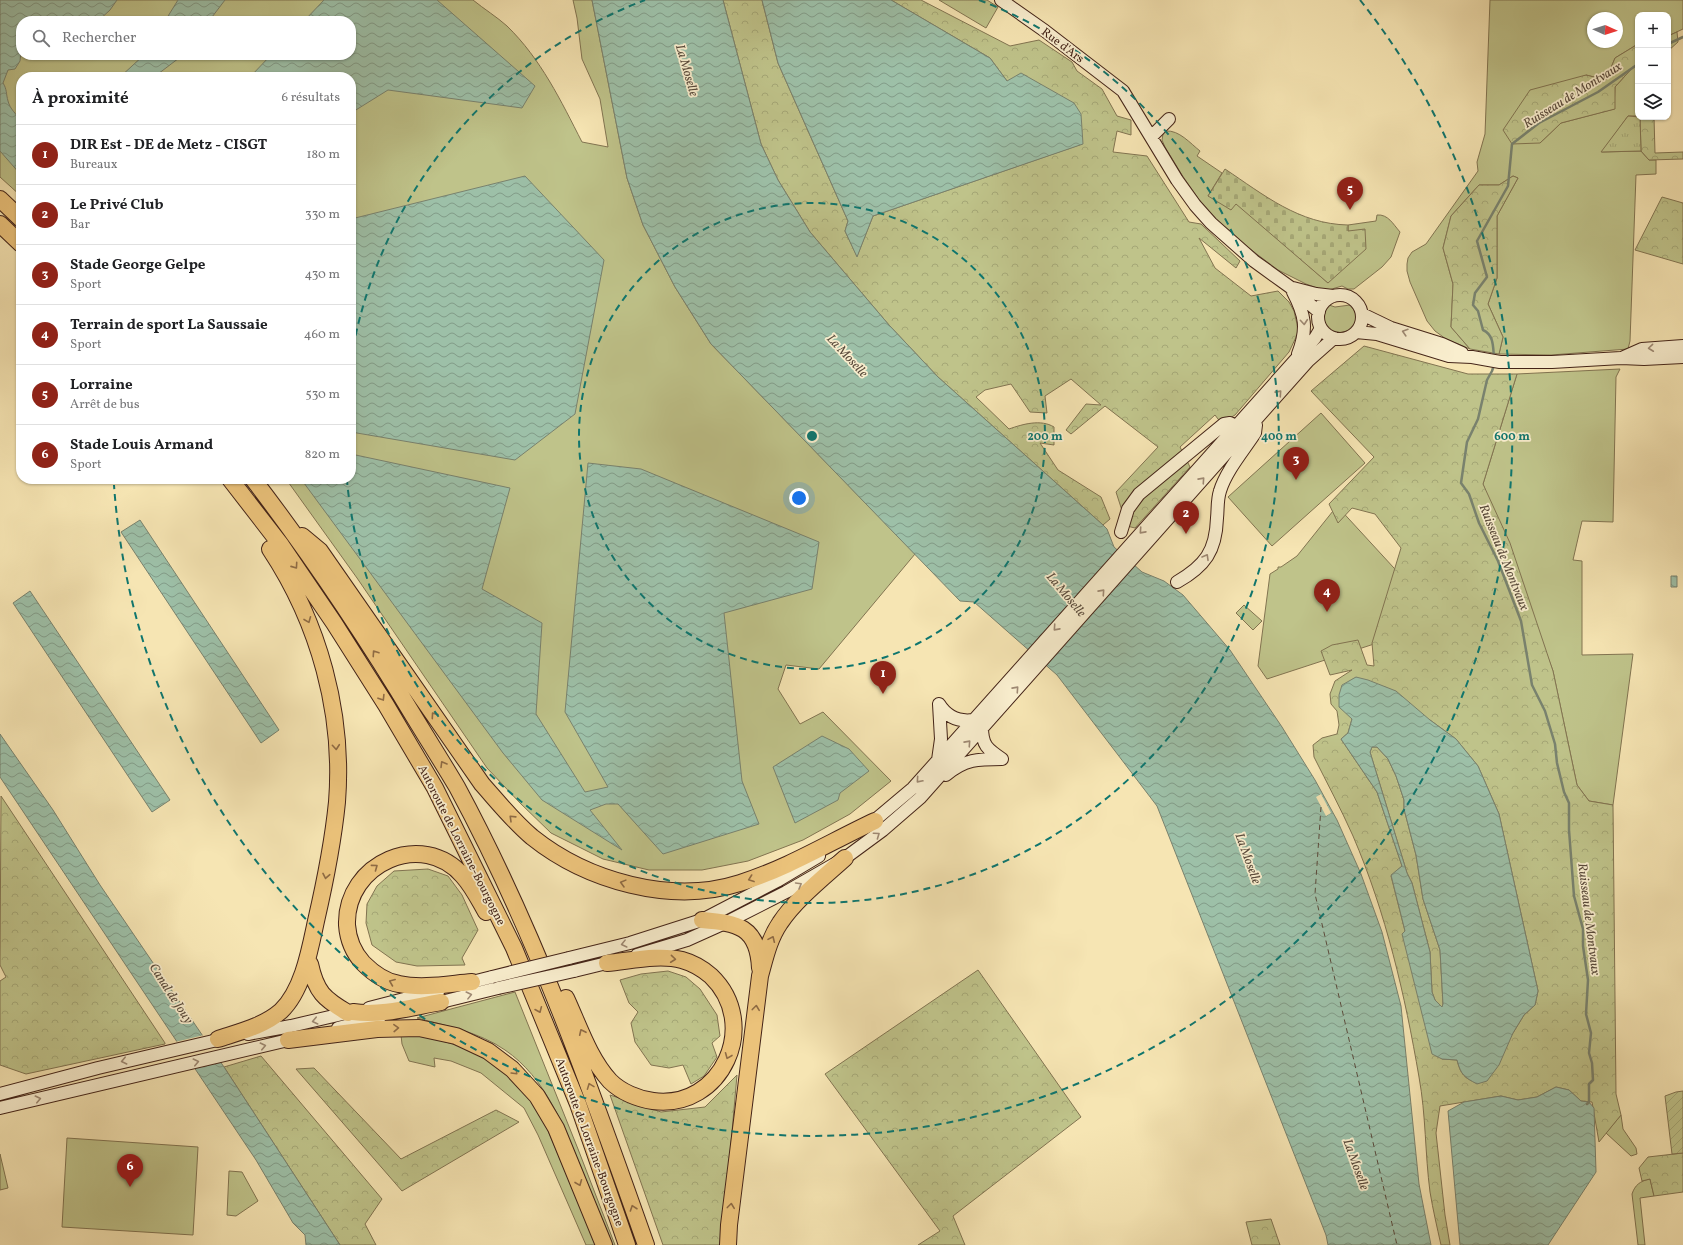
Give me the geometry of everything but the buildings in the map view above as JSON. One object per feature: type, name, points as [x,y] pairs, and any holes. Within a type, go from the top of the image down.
[{"type":"highway","points":[[0,199],[16,214]]},
{"type":"highway","points":[[0,224],[16,239]]},
{"type":"highway","points":[[218,1039],[265,1021],[281,1011],[293,996],[302,975],[309,952],[321,903],[332,841],[337,802],[338,774],[333,708],[322,660],[310,626],[298,596],[282,566],[227,484]]},
{"type":"highway","name":"Autoroute de Lorraine-Bourgogne","points":[[234,484],[281,545],[305,580],[386,704],[435,788],[514,948],[578,1104],[627,1245]]},
{"type":"highway","name":"Autoroute de Lorraine-Bourgogne","points":[[257,484],[291,528],[381,662],[456,787],[510,896],[554,994],[596,1102],[646,1245]]},
{"type":"highway","points":[[291,528],[320,551],[482,784],[508,815],[531,836],[552,852],[578,866],[598,875],[645,888],[667,890],[713,889],[739,884],[776,870],[875,821]]},
{"type":"highway","points":[[456,787],[507,870],[593,1057],[611,1081],[627,1093],[646,1100],[662,1102],[679,1100],[697,1093],[713,1081],[723,1069],[728,1058],[733,1043],[734,1024],[726,995],[718,983],[695,965],[682,960],[653,958],[607,963]]},
{"type":"highway","points":[[472,982],[414,986],[398,984],[382,978],[373,972],[356,956],[348,933],[349,906],[353,893],[359,882],[369,871],[380,863],[396,857],[414,855],[428,856],[441,860],[463,875],[501,937],[514,948]]},
{"type":"highway","points":[[760,976],[768,949],[779,924],[795,905],[845,858]]},
{"type":"highway","points":[[702,920],[727,922],[744,929],[752,937],[760,959],[760,976],[729,1225],[728,1245]]},
{"type":"highway","points":[[310,964],[313,978],[318,989],[328,1001],[350,1012],[368,1014],[441,1002]]},
{"type":"highway","points":[[288,1040],[377,1029],[419,1028],[456,1036],[488,1051],[512,1069],[537,1096],[556,1128],[604,1245]]},
{"type":"main road","name":"Rue d'Ars","points":[[1002,0],[1045,31],[1123,92],[1151,137]]},
{"type":"main road","points":[[1168,119],[1151,137],[1186,192],[1211,223],[1254,261],[1290,287],[1319,312]]},
{"type":"main road","points":[[1290,287],[1316,294],[1349,297],[1358,304],[1362,314],[1362,321],[1356,332],[1350,337],[1342,339],[1334,338],[1329,336],[1321,328],[1318,318],[1319,312],[1324,303],[1333,296]]},
{"type":"main road","points":[[1290,287],[1302,310],[1305,325],[1303,339],[1297,358]]},
{"type":"main road","points":[[1362,314],[1391,328],[1442,344],[1472,357]]},
{"type":"main road","points":[[1172,506],[1236,426],[1315,338],[1321,328]]},
{"type":"main road","points":[[1356,332],[1378,334],[1449,356],[1472,357],[1500,362],[1526,363],[1621,358],[1644,359],[1683,357]]},
{"type":"main road","points":[[920,798],[982,719],[1172,506],[1253,422],[1308,361],[1334,338]]},
{"type":"main road","points":[[1621,358],[1642,349],[1683,346]]},
{"type":"main road","points":[[1177,582],[1192,573],[1202,564],[1208,555],[1215,539],[1220,491],[1223,482],[1255,433],[1256,425],[1253,422]]},
{"type":"main road","points":[[1121,532],[1128,509],[1147,487],[1224,424],[1230,423],[1236,426]]},
{"type":"main road","points":[[938,760],[941,739],[939,704],[943,710],[953,718],[961,720],[982,719]]},
{"type":"main road","points":[[0,1094],[162,1052],[218,1039],[291,1026],[630,943],[702,920],[805,865],[875,821],[913,788],[938,760],[982,719]]},
{"type":"main road","points":[[0,1108],[607,963],[687,940],[727,922],[786,892],[845,858],[883,830],[954,768],[964,762],[977,759],[1002,759],[985,746],[983,739],[982,719]]},
{"type":"green space","points":[[0,0],[473,0],[507,26],[530,52],[549,81],[582,142],[608,147],[600,99],[582,59],[577,18],[573,0],[592,0],[627,178],[643,225],[675,287],[711,344],[915,554],[819,669],[786,665],[778,689],[800,724],[823,712],[891,781],[850,814],[803,840],[748,861],[702,870],[649,870],[603,859],[551,833],[487,768],[357,578],[290,484],[356,484],[356,72],[16,72],[16,191],[0,177]]},
{"type":"green space","points":[[723,0],[762,0],[778,63],[848,221],[845,231],[857,256],[873,216],[1082,144],[1007,81],[990,58],[891,0],[921,0],[1010,46],[1039,40],[1072,62],[1077,71],[1102,89],[1117,116],[1131,120],[1131,135],[1117,131],[1113,152],[1147,156],[1189,222],[1201,224],[1240,261],[1236,268],[1199,238],[1215,268],[1251,296],[1278,291],[1289,302],[1294,311],[1298,333],[1289,352],[1235,415],[1221,423],[1215,415],[1180,447],[1190,467],[1135,528],[1127,526],[1116,492],[1158,447],[1105,406],[1071,434],[1066,430],[1086,404],[1101,405],[1071,379],[1045,396],[1047,413],[1030,412],[1011,384],[985,390],[976,397],[1009,429],[1032,423],[1043,423],[1054,427],[1054,445],[1040,443],[1058,470],[1101,497],[1110,519],[1103,525],[938,377],[889,325],[810,232],[778,180],[761,144]]},
{"type":"green space","points":[[939,0],[987,0],[998,7],[986,28]]},
{"type":"green space","points":[[1490,0],[1683,0],[1683,29],[1671,35],[1671,12],[1635,12],[1635,46],[1615,58],[1606,80],[1586,75],[1540,143],[1561,123],[1614,109],[1615,87],[1635,66],[1635,116],[1628,116],[1602,152],[1641,151],[1649,160],[1656,160],[1656,174],[1636,175],[1630,341],[1628,349],[1551,355],[1499,354],[1503,337],[1488,304],[1497,278],[1497,216],[1518,178],[1513,176],[1499,185],[1479,185],[1451,216],[1443,248],[1453,284],[1451,327],[1470,349],[1446,339],[1435,331],[1427,321],[1410,282],[1407,271],[1408,258],[1412,252],[1426,244],[1478,171],[1477,162],[1485,134]]},
{"type":"green space","points":[[1677,32],[1678,42],[1671,48],[1671,48],[1671,35]]},
{"type":"green space","points":[[1635,46],[1635,66],[1615,87],[1615,109],[1561,123],[1540,143],[1512,144],[1503,130],[1530,90],[1586,75],[1606,80],[1615,58]]},
{"type":"green space","points":[[1628,116],[1635,117],[1635,120],[1640,120],[1641,151],[1601,152]]},
{"type":"green space","points":[[1640,120],[1654,120],[1655,153],[1683,152],[1683,159],[1649,160],[1641,151]]},
{"type":"green space","points":[[1166,131],[1171,131],[1184,138],[1200,151],[1197,156],[1222,173],[1208,196],[1236,203],[1328,283],[1348,231],[1348,225],[1376,221],[1377,215],[1387,218],[1400,232],[1391,257],[1382,267],[1354,289],[1348,289],[1342,286],[1325,291],[1306,284],[1278,270],[1231,234],[1200,201],[1165,147],[1162,140],[1163,134]]},
{"type":"green space","points":[[1225,169],[1268,198],[1298,214],[1330,223],[1348,225],[1348,231],[1365,229],[1366,249],[1328,283],[1236,204],[1231,210],[1208,196]]},
{"type":"green space","points":[[1513,176],[1518,178],[1497,216],[1497,278],[1488,304],[1503,337],[1499,354],[1470,349],[1451,327],[1453,284],[1443,248],[1451,216],[1479,185],[1499,185]]},
{"type":"green space","points":[[1662,197],[1683,203],[1683,264],[1635,250]]},
{"type":"green space","points":[[1329,305],[1335,307],[1350,305],[1356,314],[1356,321],[1353,327],[1340,333],[1333,332],[1327,327],[1324,315]]},
{"type":"green space","points":[[1364,346],[1468,374],[1517,374],[1483,484],[1510,543],[1553,671],[1577,785],[1589,801],[1613,805],[1616,1094],[1621,1115],[1599,1142],[1592,1102],[1581,1101],[1569,1090],[1556,1087],[1537,1097],[1518,1100],[1501,1096],[1440,1106],[1436,1133],[1445,1215],[1450,1245],[1441,1245],[1432,1205],[1428,1178],[1421,1091],[1401,985],[1385,924],[1365,865],[1353,836],[1314,757],[1313,745],[1322,738],[1337,734],[1339,725],[1337,711],[1331,704],[1330,694],[1335,681],[1352,670],[1330,675],[1321,651],[1332,645],[1358,640],[1367,665],[1374,666],[1372,643],[1401,548],[1375,514],[1352,508],[1338,523],[1329,504],[1374,457],[1311,391]],"holes":[[[1352,719],[1430,720],[1456,739],[1478,766],[1499,814],[1538,991],[1535,1005],[1524,1015],[1477,1083],[1464,1075],[1457,1060],[1442,1059],[1405,931],[1391,876],[1402,866],[1377,792],[1341,739],[1348,733]]]},
{"type":"green space","points":[[1620,369],[1616,377],[1613,522],[1582,521],[1573,560],[1582,561],[1582,655],[1633,654],[1613,805],[1589,801],[1577,785],[1553,671],[1483,484],[1517,374]]},
{"type":"green space","points":[[1321,413],[1365,463],[1272,546],[1228,497]]},
{"type":"green space","points":[[1337,506],[1405,580],[1374,644],[1267,679],[1258,666],[1270,574],[1278,569],[1278,567],[1281,567],[1297,556]]},
{"type":"green space","points":[[1244,605],[1262,621],[1253,630],[1236,613]]},
{"type":"green space","points":[[1372,747],[1377,747],[1388,759],[1396,776],[1404,800],[1404,809],[1416,855],[1423,899],[1440,950],[1442,1008],[1435,1000],[1432,992],[1430,952],[1412,883],[1407,873],[1370,752]]},
{"type":"green space","points":[[1,796],[165,1044],[26,1074],[0,1065],[0,981],[6,977],[0,965]]},
{"type":"green space","points":[[428,869],[448,876],[462,895],[478,930],[462,958],[465,965],[417,966],[396,962],[372,945],[366,923],[367,904],[377,886],[394,871]]},
{"type":"green space","points":[[978,970],[1081,1117],[953,1216],[965,1245],[918,1245],[940,1231],[825,1074]]},
{"type":"green space","points":[[668,971],[686,977],[700,989],[717,1015],[720,1036],[712,1043],[717,1057],[704,1076],[691,1084],[683,1065],[669,1068],[651,1065],[635,1042],[631,1023],[638,1012],[629,1003],[620,980],[641,974]]},
{"type":"green space","points":[[515,992],[615,1245],[612,1245],[561,1121],[543,1089],[532,1075],[519,1061],[495,1044],[462,1030],[417,1018]]},
{"type":"green space","points":[[401,1035],[421,1035],[467,1048],[492,1062],[516,1082],[530,1098],[544,1121],[596,1245],[586,1245],[538,1135],[524,1108],[481,1073],[451,1061],[434,1058],[435,1067],[409,1061],[402,1044]]},
{"type":"green space","points":[[261,1056],[382,1199],[365,1224],[376,1245],[340,1245],[224,1067]]},
{"type":"green space","points":[[314,1068],[401,1159],[496,1110],[519,1122],[402,1191],[296,1069]]},
{"type":"green space","points":[[737,1075],[722,1245],[663,1245],[610,1095],[661,1112],[705,1107]]},
{"type":"green space","points":[[1683,1091],[1683,1153],[1672,1154],[1665,1096]]},
{"type":"green space","points":[[1621,1115],[1623,1129],[1636,1148],[1637,1154],[1631,1156],[1606,1133]]},
{"type":"green space","points":[[67,1138],[198,1147],[193,1235],[62,1227]]},
{"type":"green space","points":[[1683,1153],[1683,1192],[1654,1196],[1650,1179],[1642,1181],[1639,1168],[1648,1157]]},
{"type":"green space","points":[[0,1154],[8,1188],[0,1190]]},
{"type":"green space","points":[[229,1171],[242,1172],[258,1201],[236,1216],[227,1215]]},
{"type":"green space","points":[[1650,1179],[1654,1196],[1640,1198],[1645,1245],[1638,1245],[1632,1194],[1638,1184]]},
{"type":"green space","points":[[1271,1219],[1280,1245],[1252,1245],[1246,1222]]},
{"type":"water","points":[[0,0],[117,0],[103,16],[16,16],[16,60],[20,61],[15,69],[8,70],[3,83],[10,106],[16,114],[16,169],[0,151]]},
{"type":"water","points":[[178,0],[225,0],[213,16],[168,16]]},
{"type":"water","points":[[324,0],[437,0],[535,86],[522,108],[388,90],[356,110],[356,72],[255,72],[266,60],[356,60],[356,16],[309,16]]},
{"type":"water","name":"La Moselle","points":[[592,0],[723,0],[761,144],[778,180],[810,232],[889,325],[938,377],[1103,525],[1107,529],[1114,547],[1142,572],[1164,581],[1183,595],[1230,650],[1282,727],[1315,780],[1337,820],[1361,874],[1382,932],[1401,1006],[1419,1184],[1431,1245],[1328,1245],[1326,1235],[1157,806],[1057,675],[974,602],[960,601],[711,344],[675,287],[643,225],[627,178]]},
{"type":"water","points":[[762,0],[891,0],[990,58],[1007,81],[1021,73],[1074,103],[1081,114],[1083,144],[873,216],[857,257],[845,231],[848,221],[778,63]]},
{"type":"water","points":[[139,60],[176,60],[161,72],[125,72]]},
{"type":"water","points":[[525,176],[604,260],[575,414],[515,460],[356,433],[356,218]]},
{"type":"water","points":[[356,455],[510,488],[482,589],[542,623],[536,714],[585,792],[608,787],[565,712],[588,463],[641,469],[819,542],[812,589],[724,613],[742,781],[759,824],[663,854],[618,804],[606,804],[590,810],[622,850],[542,800],[503,753],[305,484],[356,484]]},
{"type":"water","points":[[140,520],[279,730],[261,743],[121,532]]},
{"type":"water","points":[[1671,576],[1677,576],[1677,587],[1671,587]]},
{"type":"water","points":[[30,591],[170,800],[152,812],[13,603]]},
{"type":"water","points":[[1356,677],[1396,691],[1430,720],[1456,739],[1478,766],[1499,814],[1538,991],[1535,1005],[1524,1015],[1513,1033],[1499,1065],[1487,1081],[1477,1084],[1464,1075],[1457,1060],[1442,1059],[1432,1054],[1402,934],[1405,931],[1391,875],[1402,866],[1377,792],[1341,739],[1348,733],[1352,719],[1339,707],[1339,695],[1342,685]],"holes":[[[1372,747],[1377,747],[1388,759],[1396,776],[1404,800],[1404,809],[1416,855],[1423,899],[1440,950],[1442,1007],[1435,1000],[1432,992],[1430,952],[1412,883],[1407,873],[1370,752]]]},
{"type":"water","name":"Canal de Jouy","points":[[0,734],[53,810],[100,885],[224,1067],[340,1245],[306,1245],[305,1235],[293,1223],[256,1160],[0,777]]},
{"type":"water","points":[[822,736],[849,749],[869,771],[840,793],[838,800],[795,823],[773,767]]},
{"type":"water","points":[[1556,1087],[1569,1090],[1581,1101],[1589,1102],[1594,1108],[1596,1172],[1548,1245],[1460,1245],[1448,1111],[1464,1102],[1501,1096],[1518,1100],[1537,1097]]},
{"type":"pier","points":[[1321,794],[1331,813],[1326,816],[1316,797]]},
{"type":"pier","points":[[204,1035],[222,1061],[192,1068],[175,1042]]},
{"type":"waterway","name":"Ruisseau de Montvaux","points":[[1671,43],[1683,37]]},
{"type":"waterway","name":"Ruisseau de Montvaux","points":[[1494,358],[1491,338],[1487,332],[1483,330],[1478,311],[1473,305],[1475,293],[1487,277],[1477,241],[1508,186],[1512,144],[1539,123],[1598,92],[1635,66]]},
{"type":"waterway","name":"Ruisseau de Montvaux","points":[[1494,365],[1487,380],[1478,419],[1467,442],[1461,483],[1469,494],[1479,523],[1498,561],[1521,621],[1532,685],[1545,711],[1555,744],[1557,763],[1564,792],[1569,803],[1569,830],[1574,896],[1583,929],[1583,946],[1588,980],[1586,1014],[1591,1033],[1589,1053],[1592,1063],[1593,1080],[1589,1084],[1589,1102],[1587,1104]]},
{"type":"ferry route","points":[[1321,807],[1315,894],[1397,1245]]},
{"type":"place","name":"Lorraine","points":[[1350,210]]},
{"type":"place","name":"Stade George Gelpe","points":[[1296,480]]},
{"type":"place","name":"Le Privé Club","points":[[1186,534]]},
{"type":"place","name":"Terrain de sport La Saussaie","points":[[1327,612]]},
{"type":"place","name":"DIR Est - DE de Metz - CISGT","points":[[883,694]]},
{"type":"place","name":"Stade Louis Armand","points":[[130,1187]]}]
